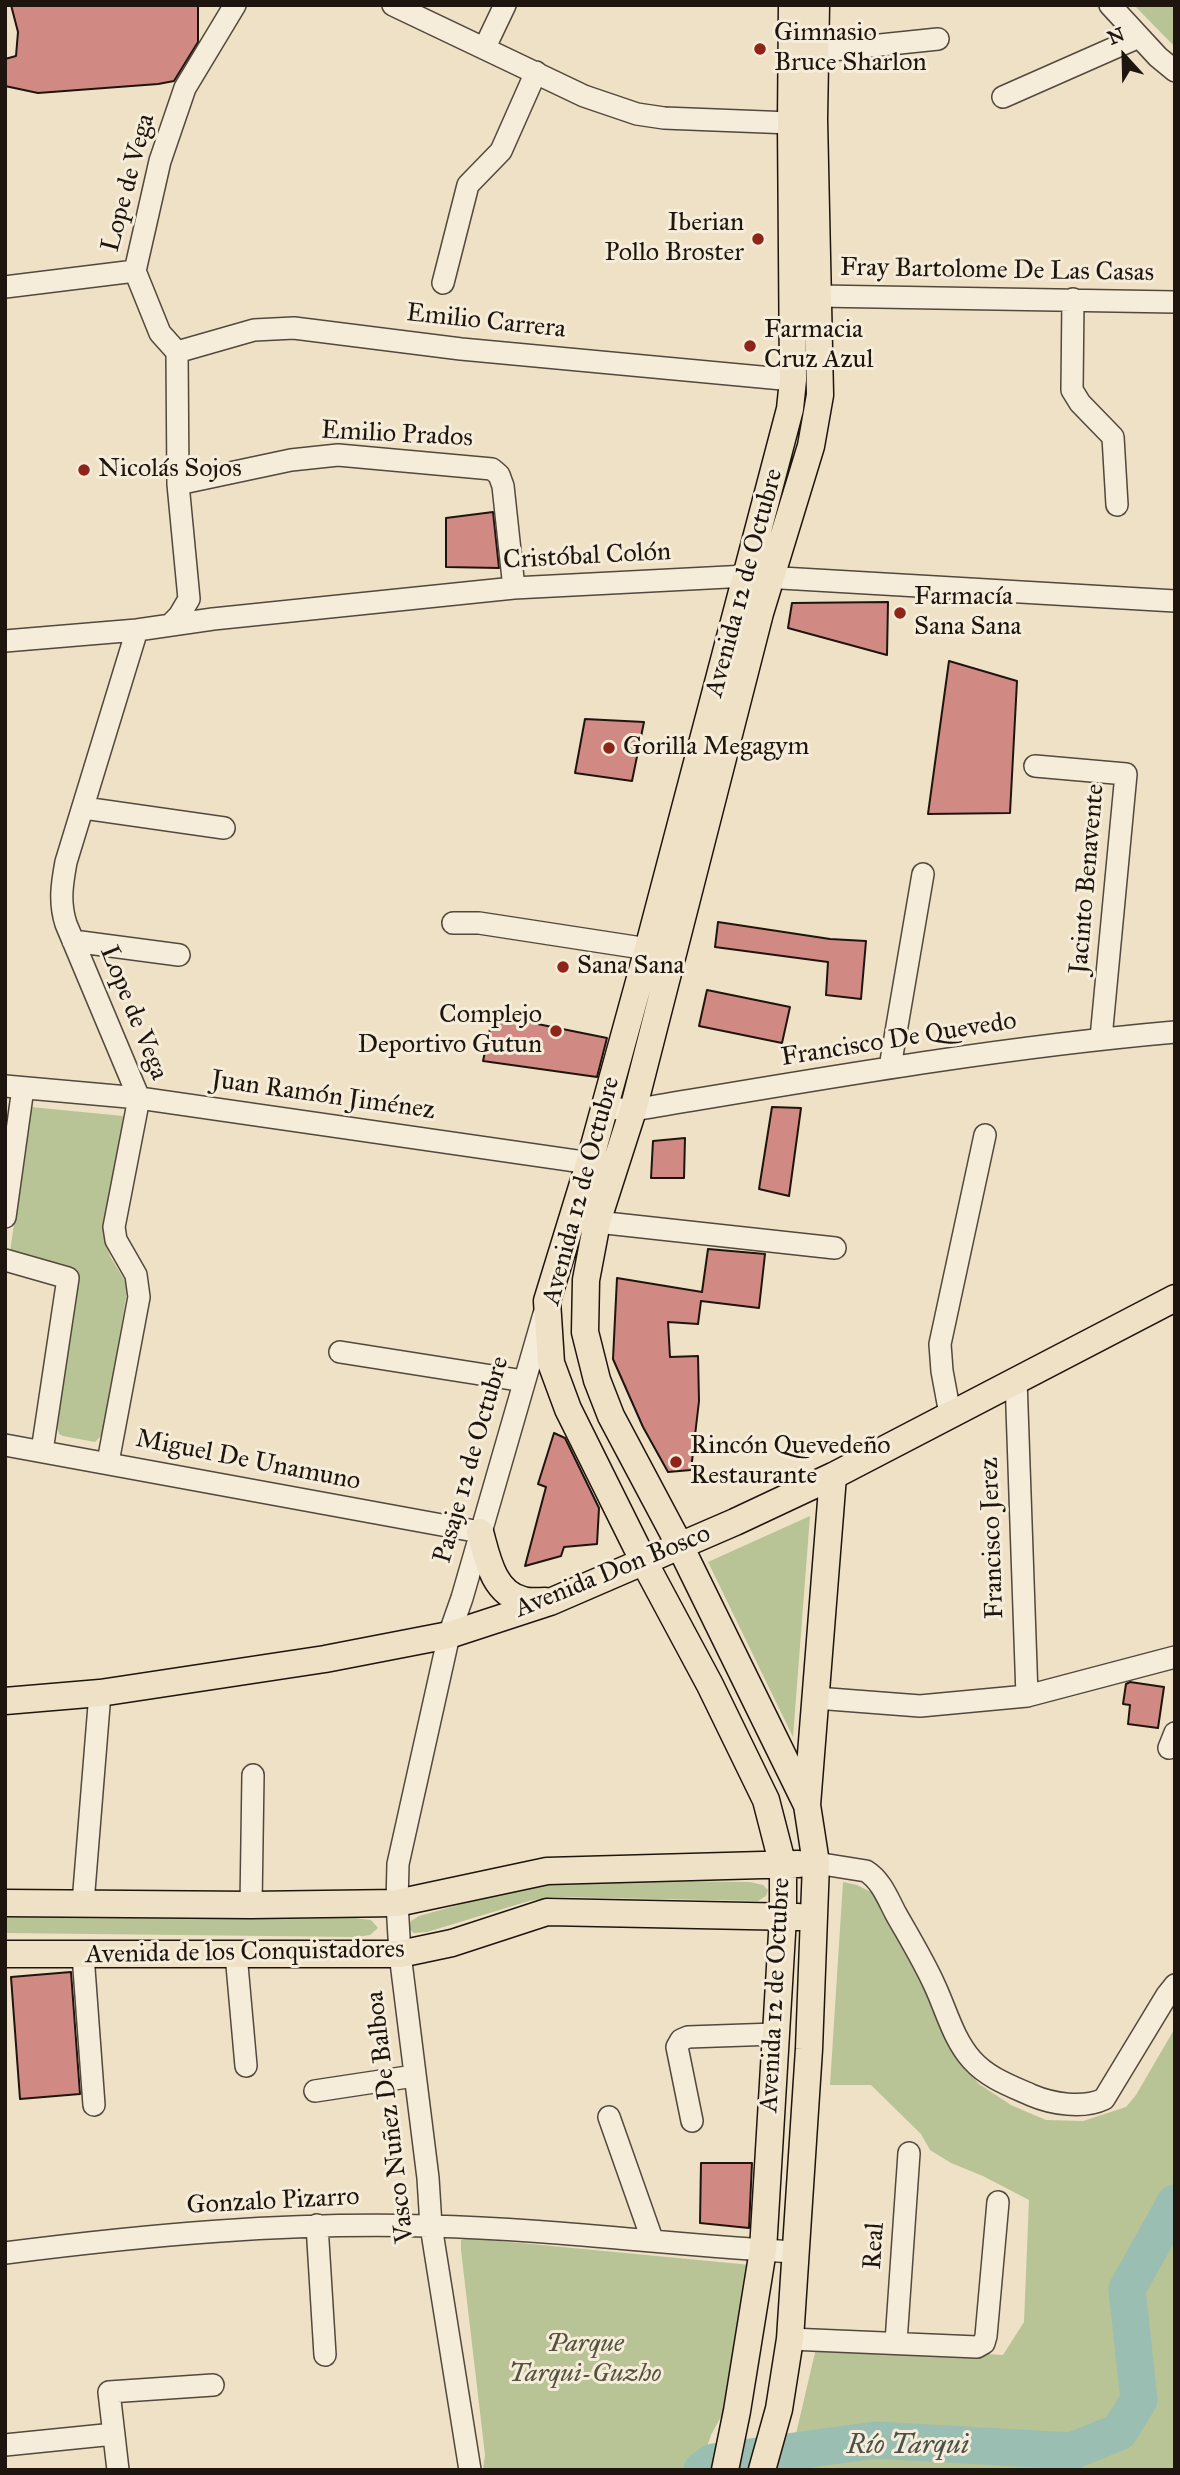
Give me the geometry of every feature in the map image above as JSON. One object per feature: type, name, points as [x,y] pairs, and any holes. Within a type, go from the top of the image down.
[{"type":"main road","name":"Avenida 12 de Octubre","points":[[762,2470],[779,2409],[790,2339],[809,2049],[816,1863],[807,1805],[679,1544],[611,1416],[597,1380],[585,1332],[586,1279],[597,1222],[633,1110],[759,577],[790,409],[793,380],[790,123],[792,5]]},
{"type":"main road","name":"Avenida 12 de Octubre","points":[[725,2470],[763,2250],[783,1917],[783,1866],[766,1800],[568,1409],[551,1363],[547,1301],[590,1163],[648,949],[759,577],[811,446],[820,395],[813,52],[816,5]]},
{"type":"main road","name":"Avenida Don Bosco","points":[[5,1700],[100,1693],[236,1674],[449,1635],[550,1602],[735,1522],[833,1476],[1175,1298]]},
{"type":"main road","points":[[807,1805],[833,1476]]},
{"type":"main road","points":[[480,1532],[491,1572],[503,1588],[521,1600],[550,1602]]},
{"type":"main road","name":"Avenida de los Conquistadores","points":[[5,1903],[397,1903],[547,1871],[816,1863]]},
{"type":"main road","name":"Avenida de los Conquistadores","points":[[5,1954],[400,1954],[452,1943],[547,1912],[814,1917]]},
{"type":"street","name":"Lope de Vega","points":[[177,352],[160,333],[135,271],[157,172],[184,88],[235,5]]},
{"type":"street","points":[[393,5],[584,96],[637,114],[695,121],[790,123]]},
{"type":"street","points":[[485,47],[505,5]]},
{"type":"street","points":[[1110,5],[1175,71]]},
{"type":"street","points":[[1003,97],[1139,37]]},
{"type":"street","points":[[813,52],[938,39]]},
{"type":"street","points":[[443,283],[468,185],[501,151],[536,72]]},
{"type":"street","points":[[5,287],[135,271]]},
{"type":"street","name":"Fray Bartolome De Las Casas","points":[[818,296],[1175,302]]},
{"type":"street","points":[[1073,299],[1072,390],[1080,403],[1113,437],[1116,505]]},
{"type":"street","name":"Emilio Carrera","points":[[177,352],[254,330],[286,328],[461,349],[793,380]]},
{"type":"street","points":[[170,625],[189,599],[178,484],[177,352]]},
{"type":"street","name":"Emilio Prados","points":[[178,484],[291,460],[338,455],[492,469],[499,475],[503,486],[514,588]]},
{"type":"street","name":"Cristóbal Colón","points":[[5,641],[137,630],[514,588],[759,577],[1175,601]]},
{"type":"street","name":"Lope de Vega","points":[[108,1462],[139,1297],[136,1275],[116,1240],[114,1227],[139,1098],[73,941],[61,908],[61,889],[66,862],[137,630]]},
{"type":"street","name":"Jacinto Benavente","points":[[1035,766],[1126,774],[1101,1038]]},
{"type":"street","points":[[84,807],[224,828]]},
{"type":"street","points":[[890,1067],[923,874]]},
{"type":"street","points":[[453,923],[479,923],[648,949]]},
{"type":"street","points":[[73,941],[179,955]]},
{"type":"street","name":"Francisco De Quevedo","points":[[605,1107],[633,1110],[890,1067],[1101,1038],[1175,1031]]},
{"type":"street","points":[[5,1217],[14,1087]]},
{"type":"street","name":"Juan Ramón Jiménez","points":[[14,1087],[139,1098],[590,1163]]},
{"type":"street","points":[[950,1414],[940,1344],[985,1135]]},
{"type":"street","points":[[597,1222],[835,1248]]},
{"type":"street","points":[[5,1260],[68,1278],[42,1451]]},
{"type":"street","name":"Pasaje 12 de Octubre","points":[[449,1635],[547,1301]]},
{"type":"street","points":[[340,1352],[524,1381]]},
{"type":"street","name":"Francisco Jerez","points":[[1016,1379],[1027,1696]]},
{"type":"street","name":"Miguel De Unamuno","points":[[5,1445],[480,1532]]},
{"type":"street","name":"Vasco Nuñez De Balboa","points":[[449,1635],[398,1864],[397,1903],[400,1954],[428,2178],[431,2226],[470,2470]]},
{"type":"street","points":[[816,1698],[920,1706],[1027,1696],[1175,1657]]},
{"type":"street","points":[[83,1903],[100,1693]]},
{"type":"street","points":[[251,1905],[253,1775]]},
{"type":"street","points":[[816,1863],[866,1871],[873,1875],[934,1983],[968,2055],[996,2079],[1042,2100],[1091,2104],[1104,2099],[1175,1985]]},
{"type":"street","points":[[236,1954],[246,2067]]},
{"type":"street","points":[[83,1955],[94,2105]]},
{"type":"street","points":[[692,2121],[677,2047],[681,2040],[688,2037],[775,2034]]},
{"type":"street","points":[[316,2091],[414,2076]]},
{"type":"street","points":[[609,2117],[652,2239]]},
{"type":"street","name":"Real","points":[[897,2342],[909,2153]]},
{"type":"street","points":[[790,2339],[977,2347],[984,2343],[998,2202]]},
{"type":"street","points":[[317,2225],[325,2355]]},
{"type":"street","name":"Gonzalo Pizarro","points":[[5,2253],[126,2237],[317,2225],[431,2226],[652,2239],[795,2252]]},
{"type":"street","points":[[118,2470],[109,2392],[214,2385]]},
{"type":"street","points":[[5,2445],[114,2434]]},
{"type":"green space","points":[[1134,5],[1175,5],[1175,47]]},
{"type":"green space","points":[[31,1107],[123,1116],[105,1242],[128,1286],[103,1434],[95,1442],[63,1436],[59,1434],[57,1427],[77,1281],[10,1252]]},
{"type":"green space","points":[[810,1516],[793,1737],[708,1562]]},
{"type":"green space","points":[[578,1880],[750,1882],[763,1885],[768,1890],[766,1896],[758,1901],[553,1897],[529,1901],[427,1932],[414,1933],[408,1928],[411,1921],[419,1916],[526,1886]]},
{"type":"green space","points":[[843,1882],[871,1892],[904,1938],[956,2058],[979,2084],[1011,2105],[1046,2120],[1083,2121],[1126,2107],[1136,2095],[1175,2028],[1175,2470],[792,2470],[792,2451],[817,2344],[1003,2355],[1024,2322],[1029,2200],[951,2163],[930,2150],[921,2134],[871,2085],[830,2085]]},
{"type":"green space","points":[[5,1917],[355,1918],[371,1920],[378,1928],[370,1935],[356,1937],[5,1933]]},
{"type":"green space","name":"Parque Tarqui-Guzho","points":[[468,2238],[751,2265],[723,2413],[711,2435],[699,2470],[483,2470],[485,2455],[461,2250],[461,2240]]},
{"type":"building","points":[[11,5],[198,5],[198,42],[174,81],[38,93],[5,86],[5,59],[16,56],[18,32]]},
{"type":"building","points":[[493,512],[499,568],[446,567],[446,518]]},
{"type":"building","points":[[888,602],[887,655],[788,628],[792,603]]},
{"type":"building","points":[[949,661],[1017,681],[1010,813],[928,814]]},
{"type":"building","name":"Gorilla Megagym","points":[[585,719],[644,722],[632,781],[575,773]]},
{"type":"building","points":[[718,922],[830,939],[866,941],[861,999],[826,995],[828,962],[715,947]]},
{"type":"building","points":[[707,990],[790,1007],[782,1043],[699,1026]]},
{"type":"building","points":[[493,1015],[607,1038],[597,1077],[483,1061]]},
{"type":"building","points":[[772,1107],[801,1108],[789,1196],[759,1189]]},
{"type":"building","points":[[685,1138],[684,1178],[651,1178],[653,1141]]},
{"type":"building","points":[[708,1249],[765,1254],[759,1308],[701,1301],[698,1324],[668,1322],[670,1357],[698,1356],[699,1401],[691,1470],[668,1472],[643,1427],[613,1359],[617,1278],[702,1292]]},
{"type":"building","points":[[554,1433],[565,1438],[599,1508],[597,1544],[564,1547],[561,1556],[525,1566],[546,1487],[538,1484]]},
{"type":"building","points":[[1130,1682],[1164,1687],[1158,1728],[1128,1724],[1130,1705],[1123,1704],[1126,1684]]},
{"type":"building","points":[[71,1972],[80,2094],[20,2099],[11,1977]]},
{"type":"building","points":[[701,2163],[752,2163],[749,2228],[700,2223]]},
{"type":"waterway","name":"Río Tarqui","points":[[702,2470],[713,2462],[876,2440],[1072,2451],[1119,2432],[1139,2400],[1127,2289],[1175,2203]]},
{"type":"place","name":"Gimnasio Bruce Sharlon","points":[[760,49]]},
{"type":"place","name":"Iberian Pollo Broster","points":[[758,239]]},
{"type":"place","name":"Farmacia Cruz Azul","points":[[750,346]]},
{"type":"place","name":"Nicolás Sojos","points":[[84,470]]},
{"type":"place","name":"Farmacía Sana Sana","points":[[900,613]]},
{"type":"place","name":"Gorilla Megagym","points":[[609,748]]},
{"type":"place","name":"Sana Sana","points":[[563,967]]},
{"type":"place","name":"Complejo Deportivo Gutun","points":[[556,1031]]},
{"type":"place","name":"Rincón Quevedeño Restaurante","points":[[676,1462]]}]
